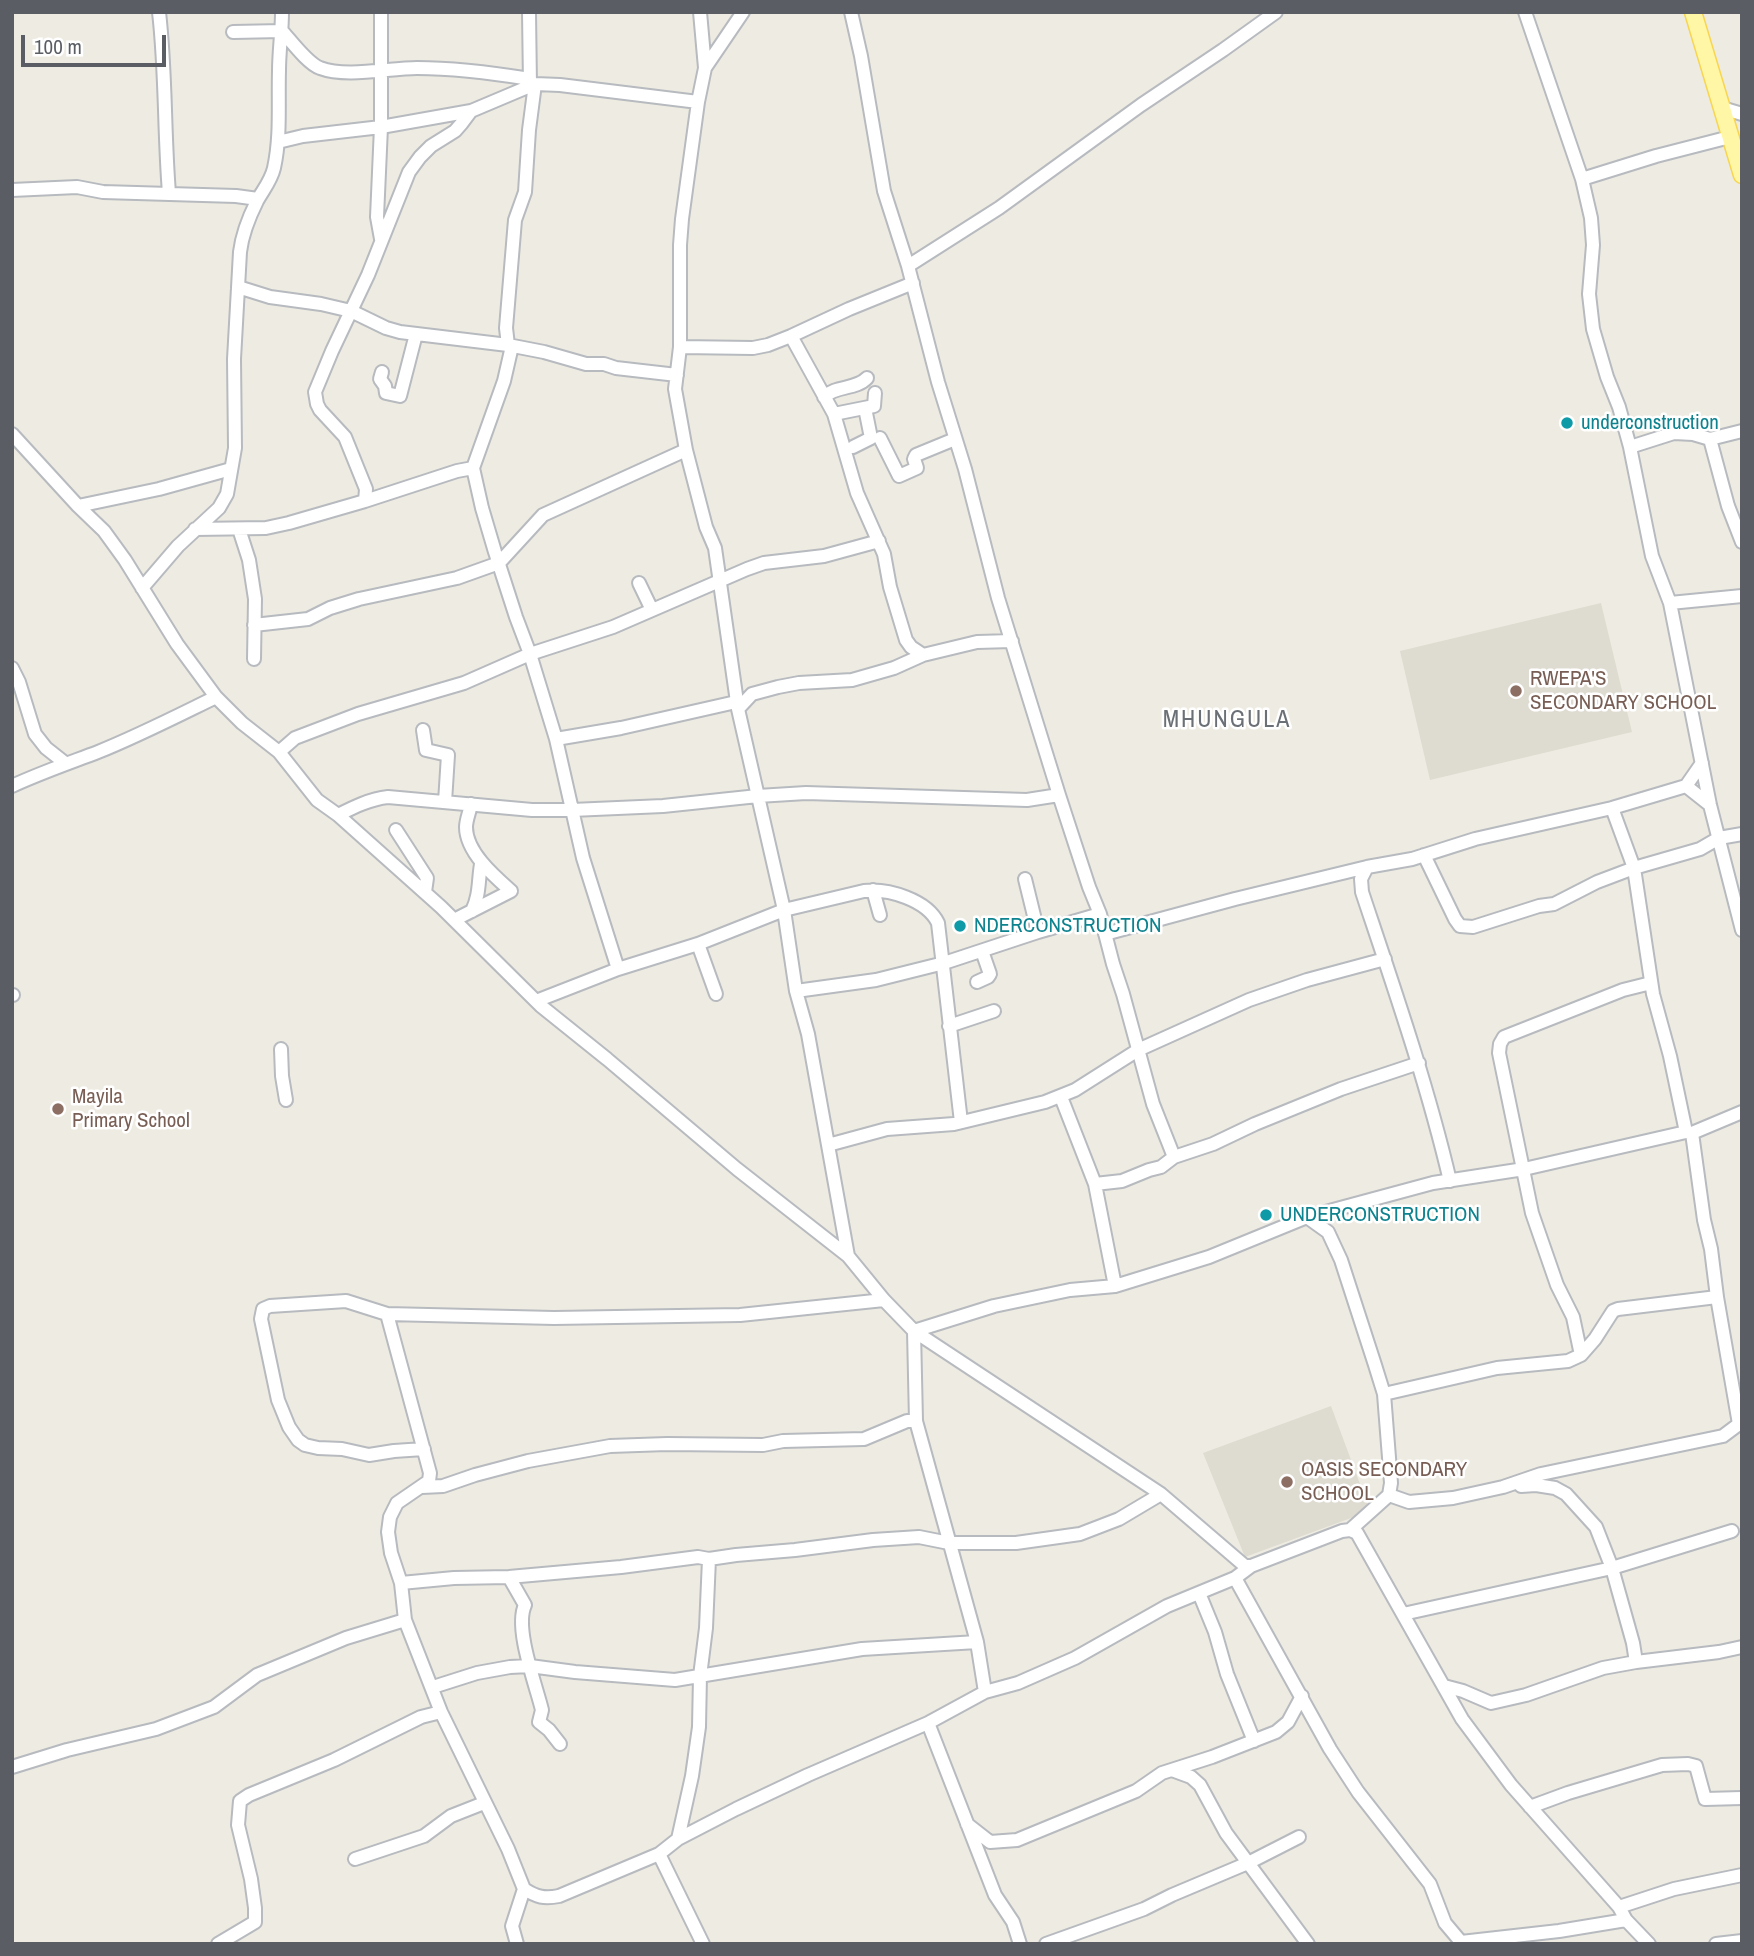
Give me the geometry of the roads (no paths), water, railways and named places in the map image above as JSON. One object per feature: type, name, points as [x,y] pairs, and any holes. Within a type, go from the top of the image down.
[{"type":"main road","points":[[1693,12],[1742,174]]},
{"type":"street","points":[[159,12],[169,193]]},
{"type":"street","points":[[142,588],[178,546],[225,500],[234,448],[234,359],[241,241],[273,171],[278,142],[282,12]]},
{"type":"street","points":[[381,12],[381,127],[377,217],[382,239]]},
{"type":"street","points":[[529,12],[529,130],[525,192],[515,220],[506,328],[510,346],[504,381],[473,468],[482,508],[556,739],[583,858],[618,969]]},
{"type":"street","points":[[700,12],[705,68],[698,102],[680,245],[680,347],[675,389],[686,450],[706,527],[715,548],[737,706],[784,910],[796,992],[808,1034],[848,1256]]},
{"type":"street","points":[[705,68],[743,12]]},
{"type":"street","points":[[851,12],[884,191],[908,266],[998,598],[1059,795],[1100,914],[1153,1104],[1174,1157]]},
{"type":"street","points":[[908,266],[999,208],[1276,12]]},
{"type":"street","points":[[1525,12],[1582,178],[1591,218],[1593,245],[1589,294],[1593,329],[1630,447],[1652,555],[1670,603],[1710,805],[1742,930]]},
{"type":"street","points":[[233,33],[282,31],[316,67],[324,70],[353,72],[418,68],[485,73],[531,83],[698,102]]},
{"type":"street","points":[[278,142],[471,111],[531,83]]},
{"type":"street","points":[[1722,108],[1742,114]]},
{"type":"street","points":[[365,501],[366,491],[345,437],[320,410],[315,396],[409,172],[431,146],[455,131],[471,111]]},
{"type":"street","points":[[1582,178],[1730,137]]},
{"type":"street","points":[[12,190],[77,187],[103,192],[258,199]]},
{"type":"street","points":[[680,347],[753,348],[792,336],[849,309],[913,284]]},
{"type":"street","points":[[238,287],[270,297],[351,311],[386,328],[510,346],[616,368],[677,375]]},
{"type":"street","points":[[382,372],[380,379],[386,393],[400,396],[416,334]]},
{"type":"street","points":[[792,336],[834,414],[857,493],[886,562],[890,587],[906,640],[911,647],[923,654]]},
{"type":"street","points":[[824,397],[834,390],[860,384],[867,378]]},
{"type":"street","points":[[834,414],[874,406],[875,393]]},
{"type":"street","points":[[853,447],[871,438],[865,408]]},
{"type":"street","points":[[1630,447],[1674,433],[1693,434],[1710,439],[1742,431]]},
{"type":"street","points":[[12,434],[104,531],[177,644],[216,698],[279,752],[309,792],[324,807],[338,815],[425,892],[536,1001],[737,1169],[848,1256],[914,1331],[1161,1494],[1242,1564],[1251,1566]]},
{"type":"street","points":[[880,438],[899,477],[917,468],[914,459],[916,455],[955,439]]},
{"type":"street","points":[[1710,439],[1728,506],[1742,542]]},
{"type":"street","points":[[254,625],[308,619],[330,608],[359,599],[457,578],[499,563],[543,515],[686,450]]},
{"type":"street","points":[[195,529],[266,528],[289,523],[473,468]]},
{"type":"street","points":[[78,506],[231,470]]},
{"type":"street","points":[[239,529],[253,576],[256,599],[254,659]]},
{"type":"street","points":[[279,752],[295,738],[358,714],[464,684],[530,654],[613,627],[719,580],[764,564],[824,556],[879,541]]},
{"type":"street","points":[[639,583],[652,610]]},
{"type":"street","points":[[1670,603],[1742,596]]},
{"type":"street","points":[[556,739],[737,706],[760,691],[799,683],[852,680],[894,668],[923,654],[977,642],[1012,641]]},
{"type":"street","points":[[12,668],[35,734],[46,748],[65,763]]},
{"type":"street","points":[[12,786],[98,752],[216,698]]},
{"type":"street","points":[[423,730],[426,750],[448,755],[445,802]]},
{"type":"street","points":[[1105,934],[1210,905],[1367,867],[1391,864],[1475,839],[1612,808],[1686,786],[1702,763]]},
{"type":"street","points":[[1686,786],[1710,805]]},
{"type":"street","points":[[338,815],[359,804],[388,797],[532,810],[572,810],[663,806],[806,793],[1027,800],[1059,795]]},
{"type":"street","points":[[454,920],[511,891],[481,864],[470,841],[466,828],[471,804]]},
{"type":"street","points":[[1389,1495],[1409,1502],[1453,1498],[1503,1487],[1541,1474],[1723,1436],[1741,1425],[1717,1297],[1712,1249],[1704,1220],[1689,1133],[1651,983],[1633,868],[1612,808]]},
{"type":"street","points":[[396,830],[427,878],[425,892]]},
{"type":"street","points":[[1424,855],[1455,919],[1464,927],[1473,927],[1539,906],[1554,904],[1597,882],[1633,868],[1700,849],[1718,838],[1742,834]]},
{"type":"street","points":[[472,911],[479,896],[481,864]]},
{"type":"street","points":[[1367,867],[1361,879],[1363,892],[1419,1063],[1450,1181]]},
{"type":"street","points":[[1025,880],[1038,932]]},
{"type":"street","points":[[873,890],[880,915]]},
{"type":"street","points":[[536,1001],[618,969],[698,944],[784,910],[873,890],[905,897],[929,910],[938,923],[961,1122]]},
{"type":"street","points":[[796,992],[876,980],[944,963],[1100,914]]},
{"type":"street","points":[[698,944],[716,994]]},
{"type":"street","points":[[976,982],[990,974],[982,951]]},
{"type":"street","points":[[828,1145],[887,1129],[954,1124],[1061,1097],[1138,1050],[1249,1000],[1307,980],[1385,960]]},
{"type":"street","points":[[1581,1355],[1573,1317],[1557,1285],[1532,1213],[1499,1053],[1500,1044],[1504,1037],[1623,990],[1651,983]]},
{"type":"street","points":[[949,1026],[994,1012]]},
{"type":"street","points":[[281,1049],[286,1100]]},
{"type":"street","points":[[1095,1184],[1132,1178],[1161,1167],[1174,1157],[1213,1144],[1341,1088],[1419,1063]]},
{"type":"street","points":[[1061,1097],[1095,1184],[1115,1286]]},
{"type":"street","points":[[914,1331],[994,1306],[1070,1290],[1115,1286],[1209,1257],[1333,1209],[1433,1183],[1524,1169],[1689,1133],[1742,1112]]},
{"type":"street","points":[[1328,1232],[1333,1209]]},
{"type":"street","points":[[387,1314],[430,1476],[429,1481],[397,1503],[390,1517],[388,1532],[391,1553],[401,1583],[405,1620],[441,1712],[508,1849],[524,1889],[548,1899],[659,1854],[678,1839],[796,1780],[928,1723],[985,1692],[1018,1683],[1075,1658],[1167,1606],[1235,1578],[1251,1566],[1350,1530],[1389,1495],[1391,1483],[1384,1394],[1340,1259],[1328,1232],[1307,1217]]},
{"type":"street","points":[[1384,1394],[1497,1368],[1568,1361],[1581,1355],[1613,1311],[1717,1297]]},
{"type":"street","points":[[424,1450],[369,1455],[342,1449],[305,1446],[294,1437],[274,1387],[261,1319],[266,1307],[330,1300],[346,1301],[387,1314],[554,1318],[740,1315],[884,1300]]},
{"type":"street","points":[[914,1331],[916,1421],[977,1642],[985,1692]]},
{"type":"street","points":[[420,1487],[443,1486],[528,1461],[610,1446],[762,1445],[793,1440],[864,1439],[907,1421],[916,1421]]},
{"type":"street","points":[[1503,1487],[1536,1485],[1555,1488],[1566,1494],[1597,1527],[1612,1568],[1636,1662]]},
{"type":"street","points":[[401,1583],[509,1577],[919,1537],[949,1543],[1016,1543],[1080,1534],[1119,1519],[1161,1494]]},
{"type":"street","points":[[1350,1530],[1362,1539],[1462,1719],[1511,1785],[1649,1944]]},
{"type":"street","points":[[1404,1614],[1612,1568],[1732,1531]]},
{"type":"street","points":[[678,1839],[692,1776],[699,1727],[709,1559]]},
{"type":"street","points":[[509,1577],[525,1605],[521,1613],[523,1632],[542,1710],[540,1721],[560,1744]]},
{"type":"street","points":[[1235,1578],[1358,1792],[1430,1884],[1445,1923],[1461,1942],[1626,1920]]},
{"type":"street","points":[[1199,1593],[1215,1632],[1239,1707],[1254,1741]]},
{"type":"street","points":[[12,1767],[67,1750],[156,1729],[214,1707],[257,1675],[346,1638],[405,1620]]},
{"type":"street","points":[[433,1687],[477,1673],[530,1666],[675,1680],[863,1649],[977,1642]]},
{"type":"street","points":[[1444,1686],[1491,1703],[1526,1695],[1603,1668],[1742,1647]]},
{"type":"street","points":[[967,1824],[990,1842],[1017,1840],[1136,1791],[1162,1773],[1276,1732],[1287,1722],[1302,1696]]},
{"type":"street","points":[[218,1944],[254,1922],[251,1879],[238,1825],[240,1801],[334,1760],[421,1717],[441,1712]]},
{"type":"street","points":[[1287,1722],[1304,1718],[1320,1730]]},
{"type":"street","points":[[928,1723],[995,1895],[1013,1922],[1020,1944]]},
{"type":"street","points":[[1200,1785],[1203,1767],[1212,1757]]},
{"type":"street","points":[[1530,1807],[1662,1765],[1675,1764],[1696,1766],[1705,1799],[1742,1798]]},
{"type":"street","points":[[1171,1770],[1191,1777],[1200,1785],[1226,1833],[1308,1944]]},
{"type":"street","points":[[355,1859],[424,1836],[451,1816],[484,1802]]},
{"type":"street","points":[[1046,1944],[1144,1909],[1299,1837]]},
{"type":"street","points":[[982,1861],[990,1842]]},
{"type":"street","points":[[659,1854],[703,1944]]},
{"type":"street","points":[[1619,1907],[1674,1889],[1742,1875]]},
{"type":"street","points":[[517,1944],[512,1926],[524,1889]]},
{"type":"street","points":[[1716,1944],[1742,1941]]},
{"type":"place","name":"underconstruction","points":[[1567,423]]},
{"type":"place","name":"RWEPA'S SECONDARY SCHOOL","points":[[1516,691]]},
{"type":"place","name":"NDERCONSTRUCTION","points":[[960,926]]},
{"type":"place","name":"Mayila Primary School","points":[[58,1109]]},
{"type":"place","name":"UNDERCONSTRUCTION","points":[[1266,1215]]},
{"type":"place","name":"OASIS SECONDARY SCHOOL","points":[[1287,1482]]},
{"type":"district","name":"MHUNGULA","points":[[1227,721]]}]
